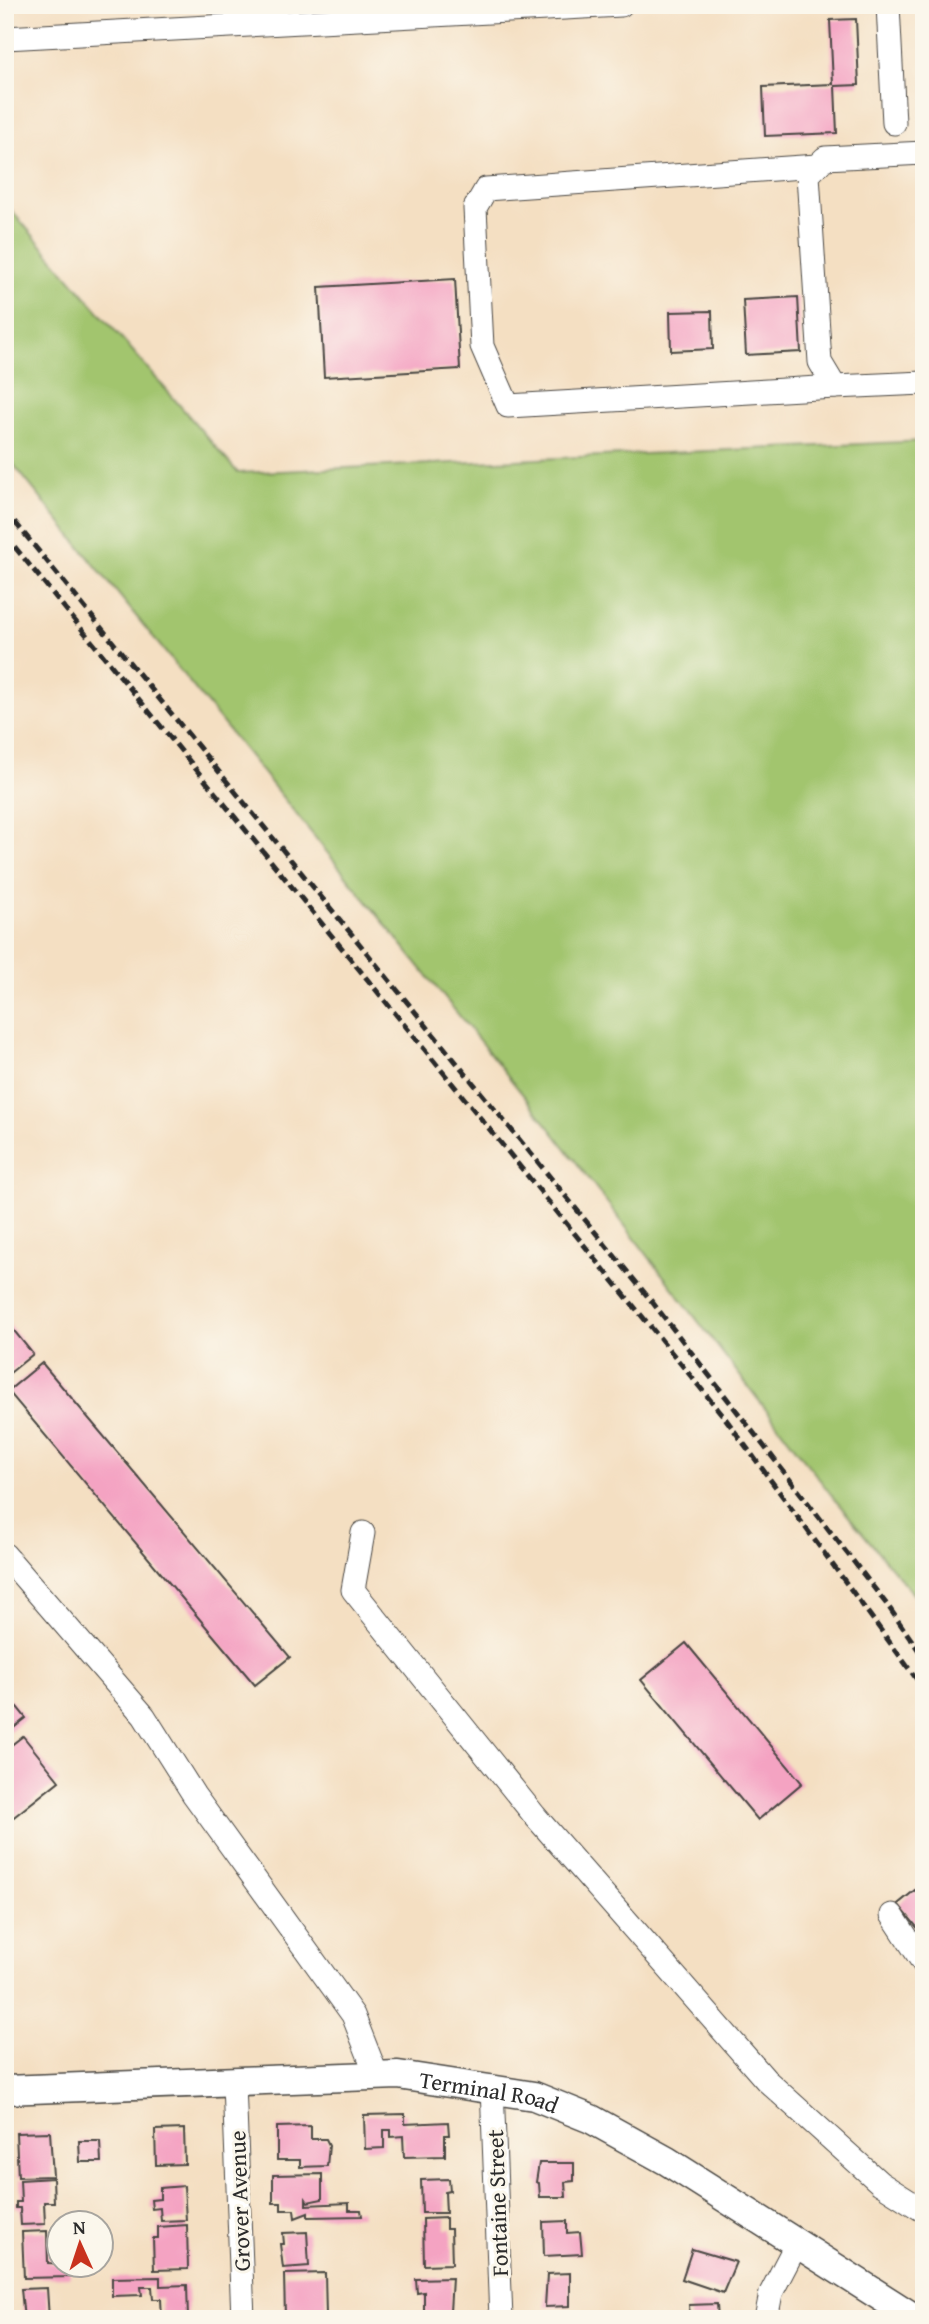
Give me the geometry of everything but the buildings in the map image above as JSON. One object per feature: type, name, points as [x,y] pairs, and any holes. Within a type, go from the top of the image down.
[{"type":"main road","name":"Terminal Road","points":[[5,2090],[398,2075],[492,2087],[534,2096],[591,2119],[667,2161],[916,2319]]},
{"type":"street","points":[[5,38],[621,5]]},
{"type":"street","points":[[888,5],[894,123]]},
{"type":"street","points":[[835,387],[820,362],[808,175],[825,158],[924,153]]},
{"type":"street","points":[[817,166],[486,189],[475,208],[481,346],[508,406],[924,383]]},
{"type":"street","points":[[363,1533],[354,1590],[535,1816],[766,2080],[880,2183],[924,2211]]},
{"type":"street","points":[[5,1555],[144,1716],[194,1795],[353,2015],[377,2076]]},
{"type":"street","points":[[891,1915],[924,1964]]},
{"type":"street","name":"Grover Avenue","points":[[234,2083],[243,2319]]},
{"type":"street","name":"Fontaine Street","points":[[492,2087],[501,2319]]},
{"type":"street","points":[[766,2319],[771,2294],[797,2243]]},
{"type":"green space","points":[[5,203],[238,473],[924,441],[924,1607],[836,1501],[550,1128],[5,454]]},
{"type":"railway","points":[[5,510],[653,1303],[888,1606],[924,1658]]},
{"type":"railway","points":[[5,535],[725,1418],[924,1689]]}]
